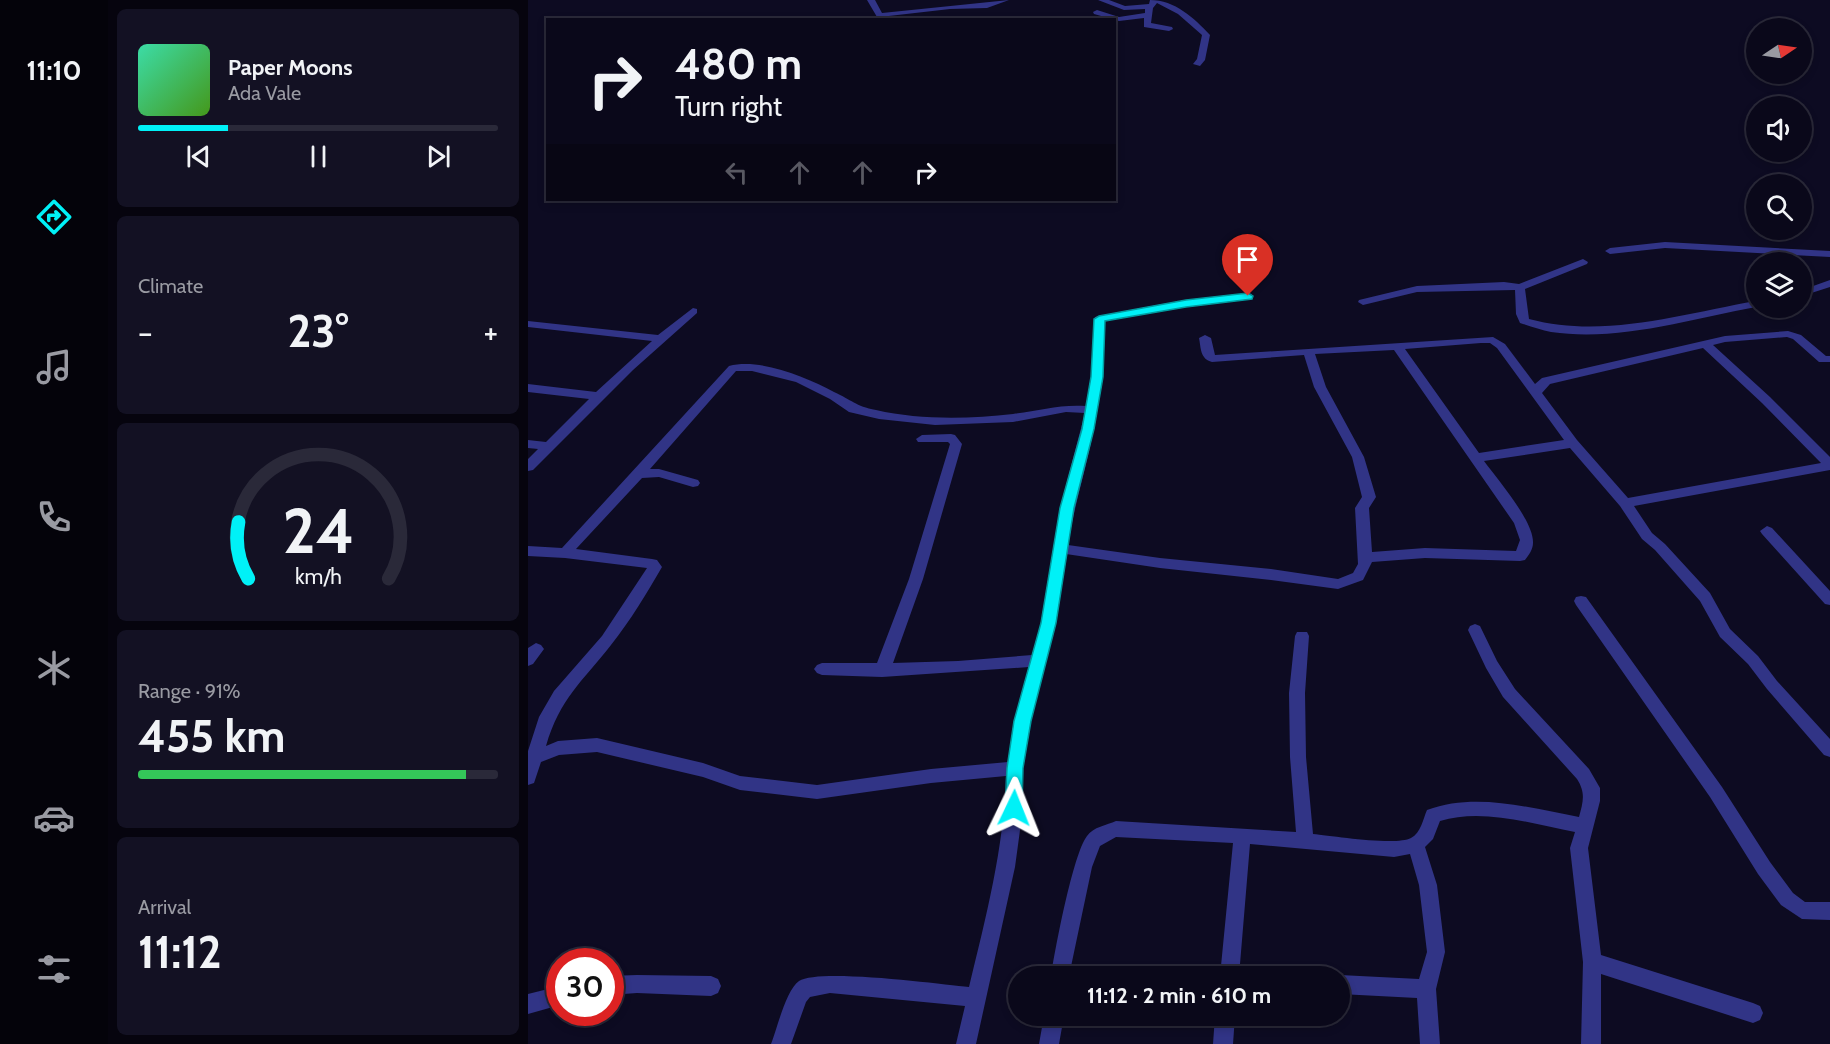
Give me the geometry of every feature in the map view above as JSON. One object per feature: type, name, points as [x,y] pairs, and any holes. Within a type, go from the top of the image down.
[{"type":"street","points":[[871,0],[880,15],[950,7],[987,6],[1005,0]]},
{"type":"street","points":[[1101,0],[1124,8],[1152,5],[1181,12],[1206,35],[1201,60],[1197,64]]},
{"type":"street","points":[[1116,18],[1119,19],[1152,5]]},
{"type":"street","points":[[1152,5],[1147,25],[1169,29]]},
{"type":"street","points":[[1097,12],[1116,18]]},
{"type":"street","points":[[1610,251],[1665,245],[1830,254]]},
{"type":"street","points":[[1363,302],[1417,289],[1495,285],[1520,287],[1583,262]]},
{"type":"street","points":[[1812,289],[1830,283]]},
{"type":"street","points":[[1520,287],[1521,314],[1524,321],[1569,330],[1639,326],[1746,306]]},
{"type":"street","points":[[966,1044],[1006,867],[1014,808],[1015,768],[1023,721],[1055,588],[1067,508],[1088,429],[1099,358],[1099,319],[1248,296]]},
{"type":"street","points":[[528,467],[659,338],[693,311]]},
{"type":"street","points":[[528,324],[659,338]]},
{"type":"street","points":[[1536,393],[1541,384],[1546,381],[1725,339],[1788,334],[1797,337],[1823,360],[1830,359]]},
{"type":"street","points":[[1205,338],[1208,354],[1212,359],[1493,340],[1501,346],[1573,444],[1625,503],[1647,536],[1660,547],[1705,597],[1725,633],[1753,660],[1772,685],[1830,750]]},
{"type":"street","points":[[1705,344],[1766,400],[1830,466]]},
{"type":"street","points":[[1366,558],[1425,553],[1520,556],[1524,552],[1528,539],[1520,522],[1398,346]]},
{"type":"street","points":[[1060,549],[1079,549],[1155,563],[1245,571],[1338,584],[1358,577],[1364,571],[1366,558],[1362,508],[1369,497],[1363,468],[1320,387],[1308,351]]},
{"type":"street","points":[[565,553],[733,368],[743,366],[800,379],[834,396],[853,409],[879,415],[934,421],[1012,417],[1066,408],[1091,410]]},
{"type":"street","points":[[528,388],[598,396]]},
{"type":"street","points":[[882,671],[916,579],[956,444],[951,438],[922,438]]},
{"type":"street","points":[[528,444],[549,446]]},
{"type":"street","points":[[1475,458],[1573,444]]},
{"type":"street","points":[[1625,503],[1830,466]]},
{"type":"street","points":[[638,474],[659,473],[693,483]]},
{"type":"street","points":[[1767,531],[1830,600]]},
{"type":"street","points":[[528,551],[565,553],[652,564],[655,567],[607,640],[560,695],[545,722],[528,778]]},
{"type":"street","points":[[1581,601],[1716,792],[1786,899],[1802,910],[1830,911]]},
{"type":"street","points":[[1475,630],[1491,664],[1509,693],[1583,774],[1592,788],[1592,801],[1579,848],[1592,962],[1591,1044]]},
{"type":"street","points":[[1302,636],[1297,693],[1298,757],[1305,841]]},
{"type":"street","points":[[822,669],[882,671],[998,665],[1039,660]]},
{"type":"street","points":[[536,757],[558,748],[597,745],[704,770],[740,783],[817,792],[931,776],[1015,768]]},
{"type":"street","points":[[1062,966],[1083,867],[1093,841],[1102,834],[1116,829],[1242,836],[1394,849],[1416,845],[1427,834],[1433,815],[1446,810],[1467,808],[1584,826]]},
{"type":"street","points":[[1230,966],[1242,836]]},
{"type":"street","points":[[1416,845],[1428,885],[1436,952],[1425,990],[1430,1044]]},
{"type":"street","points":[[1592,962],[1754,1013]]},
{"type":"street","points":[[781,1044],[798,996],[805,988],[830,984],[975,997]]},
{"type":"street","points":[[624,985],[711,986]]},
{"type":"street","points":[[1350,986],[1425,990]]},
{"type":"street","points":[[528,1004],[546,999]]},
{"type":"street","points":[[1050,1044],[1053,1026]]},
{"type":"street","points":[[1223,1044],[1224,1026]]},
{"type":"route","points":[[1014,808],[1015,768],[1023,721],[1048,623],[1067,508],[1088,429],[1099,358],[1099,319],[1162,307],[1248,296]]}]
